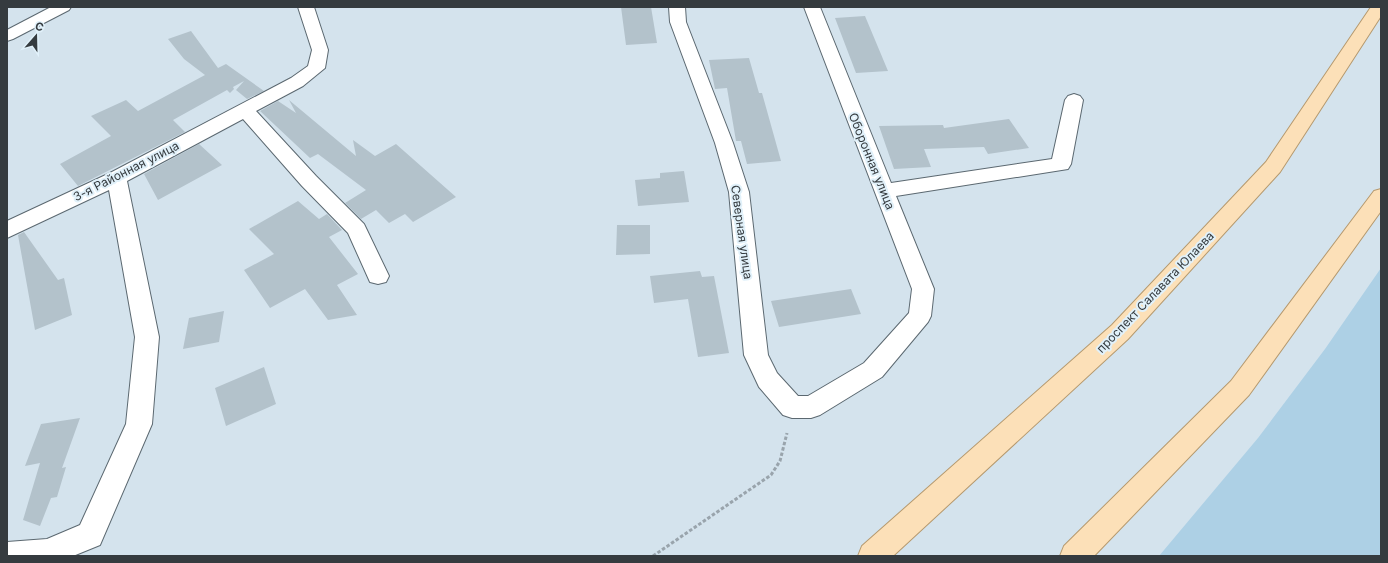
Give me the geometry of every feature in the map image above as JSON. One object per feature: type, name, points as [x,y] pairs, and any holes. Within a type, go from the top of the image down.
[{"type":"main road","name":"проспект Салавата Юлаева","points":[[872,556],[1120,332],[1273,167],[1379,7]]},
{"type":"main road","points":[[1074,556],[1240,388],[1380,199]]},
{"type":"street","points":[[7,36],[63,7]]},
{"type":"street","name":"3-я Районная улица","points":[[7,230],[117,178],[297,82],[316,68],[320,50],[306,7]]},
{"type":"street","name":"Северная улица","points":[[677,7],[678,22],[724,143],[739,192],[756,355],[768,380],[792,407]]},
{"type":"street","name":"Оборонная улица","points":[[792,407],[812,407],[874,370],[920,316],[923,289],[812,7]]},
{"type":"street","points":[[884,191],[1061,164],[1074,100]]},
{"type":"street","points":[[244,109],[309,181],[357,229],[378,276]]},
{"type":"street","points":[[8,556],[48,555],[90,535],[139,424],[147,337],[117,178]]},
{"type":"path","points":[[653,556],[771,475],[780,461],[792,407]]},
{"type":"shaded area","points":[[1381,268],[1381,556],[1159,556],[1258,438],[1325,349]]},
{"type":"building","points":[[621,7],[651,7],[657,43],[626,45]]},
{"type":"building","points":[[865,16],[888,71],[856,73],[835,18]]},
{"type":"building","points":[[191,31],[218,68],[226,64],[264,91],[247,99],[236,90],[244,81],[233,87],[234,89],[230,93],[227,90],[173,120],[185,132],[78,186],[60,164],[111,136],[91,116],[126,100],[138,111],[205,75],[184,59],[168,39]]},
{"type":"building","points":[[749,58],[759,93],[762,93],[781,161],[747,164],[741,141],[736,141],[727,88],[715,89],[709,60]]},
{"type":"building","points":[[289,100],[356,156],[353,140],[375,156],[396,144],[456,197],[413,222],[405,214],[389,223],[376,210],[361,219],[345,203],[366,190],[318,154],[310,158],[260,111],[278,101],[296,113]]},
{"type":"building","points":[[1009,119],[1029,148],[988,154],[984,147],[924,149],[931,167],[894,169],[879,126],[943,125],[944,128]]},
{"type":"building","points":[[199,144],[222,165],[158,200],[144,174]]},
{"type":"building","points":[[684,171],[689,202],[638,206],[635,180],[660,178],[660,173]]},
{"type":"building","points":[[298,201],[319,219],[327,214],[342,230],[329,237],[358,274],[337,285],[357,315],[328,320],[305,289],[270,308],[244,270],[274,254],[249,229]]},
{"type":"building","points":[[617,225],[650,225],[650,254],[616,255]]},
{"type":"building","points":[[24,232],[58,280],[64,278],[72,315],[35,330],[18,235]]},
{"type":"building","points":[[700,271],[702,277],[714,276],[729,353],[698,357],[688,299],[654,303],[650,276]]},
{"type":"building","points":[[851,289],[861,314],[779,327],[771,301]]},
{"type":"building","points":[[224,311],[219,342],[183,349],[189,318]]},
{"type":"building","points":[[264,367],[276,404],[226,426],[215,388]]},
{"type":"building","points":[[80,418],[62,468],[66,467],[57,497],[51,498],[40,526],[23,520],[40,463],[25,466],[41,424]]}]
